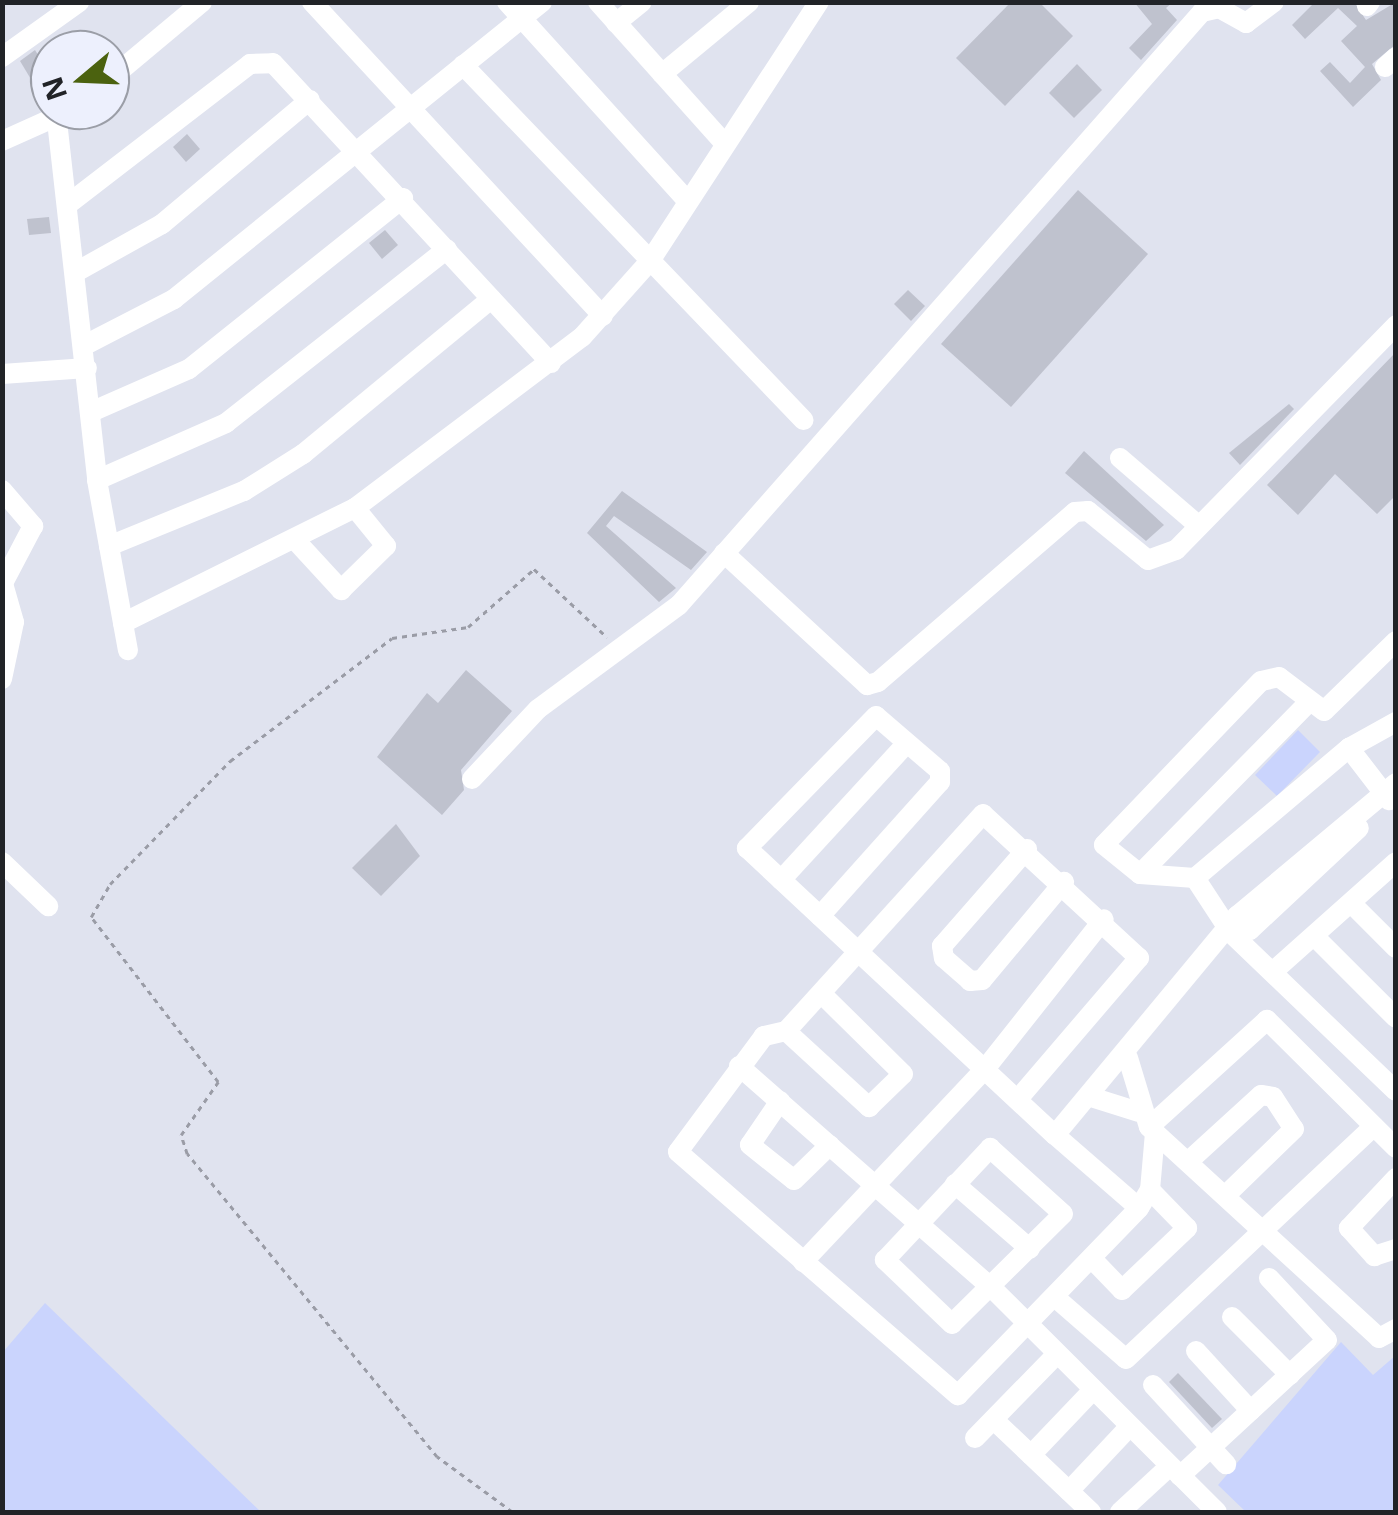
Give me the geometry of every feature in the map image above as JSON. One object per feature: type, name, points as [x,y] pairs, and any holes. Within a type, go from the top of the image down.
[{"type":"street","points":[[130,62],[202,2]]},
{"type":"street","points":[[312,2],[604,316]]},
{"type":"street","points":[[507,2],[685,198]]},
{"type":"street","points":[[84,345],[174,299],[356,148],[542,2]]},
{"type":"street","points":[[598,2],[723,142]]},
{"type":"street","points":[[616,23],[642,2]]},
{"type":"street","points":[[662,74],[749,2]]},
{"type":"street","points":[[123,622],[296,541],[354,508],[551,363],[604,316],[650,261],[685,198],[819,2]]},
{"type":"street","points":[[472,779],[538,710],[622,652],[724,553],[1202,12],[1219,8],[1246,23],[1274,2]]},
{"type":"street","points":[[2,57],[67,6]]},
{"type":"street","points":[[68,206],[250,64],[273,64],[403,198],[551,363]]},
{"type":"street","points":[[463,65],[803,420]]},
{"type":"street","points":[[76,272],[162,224],[310,100]]},
{"type":"street","points":[[2,141],[30,130]]},
{"type":"street","points":[[65,130],[68,206],[97,480],[128,650]]},
{"type":"street","points":[[91,412],[189,369],[403,198]]},
{"type":"street","points":[[97,480],[226,423],[447,250]]},
{"type":"street","points":[[109,546],[244,491],[302,454],[491,298]]},
{"type":"street","points":[[724,553],[866,685],[1075,512],[1088,511],[1148,560],[1199,526],[1396,325]]},
{"type":"street","points":[[2,374],[87,368]]},
{"type":"street","points":[[1120,458],[1199,526]]},
{"type":"street","points":[[2,490],[32,526],[3,584],[14,622],[2,679]]},
{"type":"street","points":[[296,541],[341,590],[386,546],[354,508]]},
{"type":"street","points":[[1396,642],[1324,711],[1308,703],[1278,677],[1261,681],[1104,836],[1108,852],[1140,874],[1195,878],[1349,748],[1396,722]]},
{"type":"street","points":[[1140,874],[1308,703]]},
{"type":"street","points":[[820,916],[940,782],[940,771],[868,717],[746,841],[781,880],[1055,1135],[1187,1228],[1122,1290],[1095,1262]]},
{"type":"street","points":[[781,880],[907,743]]},
{"type":"street","points":[[1055,1135],[1128,1058],[1232,933],[1237,916],[1316,860],[1391,793],[1349,748]]},
{"type":"street","points":[[786,1031],[979,816],[990,814],[1138,950],[1139,966],[1018,1099]]},
{"type":"street","points":[[1027,849],[942,946],[944,958],[970,982],[982,980],[1064,882]]},
{"type":"street","points":[[2,862],[48,906]]},
{"type":"street","points":[[1277,968],[1318,940],[1394,867]]},
{"type":"street","points":[[1195,878],[1232,933],[1277,968],[1396,1091]]},
{"type":"street","points":[[1353,904],[1396,948]]},
{"type":"street","points":[[803,1262],[985,1069],[1104,918]]},
{"type":"street","points":[[1318,940],[1396,1018]]},
{"type":"street","points":[[821,993],[903,1074],[869,1106],[786,1031],[772,1030],[739,1066],[678,1152],[958,1395],[1095,1262],[1144,1199],[1148,1124],[1128,1058]]},
{"type":"street","points":[[1148,1124],[1267,1020],[1396,1148]]},
{"type":"street","points":[[739,1066],[991,1287],[1175,1471],[1206,1509]]},
{"type":"street","points":[[1192,1160],[1261,1094],[1273,1097],[1294,1129],[1227,1194]]},
{"type":"street","points":[[1091,1097],[1148,1124],[1192,1160],[1378,1338],[1396,1329]]},
{"type":"street","points":[[780,1101],[750,1145],[794,1180],[830,1145]]},
{"type":"street","points":[[1058,1299],[1122,1361],[1374,1126]]},
{"type":"street","points":[[994,1149],[1063,1214],[991,1287],[949,1323],[885,1263],[919,1223],[994,1149]]},
{"type":"street","points":[[1396,1178],[1349,1228],[1374,1256],[1396,1249]]},
{"type":"street","points":[[955,1184],[1030,1249]]},
{"type":"street","points":[[1120,1512],[1211,1448],[1290,1375],[1326,1335],[1269,1278]]},
{"type":"street","points":[[1232,1317],[1290,1375]]},
{"type":"street","points":[[1196,1351],[1251,1411]]},
{"type":"street","points":[[975,1438],[1057,1354]]},
{"type":"street","points":[[1153,1385],[1226,1464]]},
{"type":"street","points":[[1031,1455],[1093,1390]]},
{"type":"street","points":[[994,1420],[1090,1512]]},
{"type":"street","points":[[1069,1492],[1130,1426]]},
{"type":"path","points":[[512,1512],[438,1457],[187,1154],[181,1135],[218,1082],[90,916],[110,884],[230,761],[392,638],[468,627],[534,569],[622,652]]},
{"type":"shaded area","points":[[1298,730],[1320,752],[1277,796],[1255,775]]},
{"type":"shaded area","points":[[45,1303],[261,1512],[3,1512],[3,1352]]},
{"type":"shaded area","points":[[1341,1342],[1373,1375],[1395,1356],[1395,1512],[1246,1512],[1218,1485]]},
{"type":"building","points":[[1011,2],[1039,2],[1073,36],[1005,106],[956,58]]},
{"type":"building","points":[[1134,2],[1173,2],[1166,8],[1177,20],[1141,60],[1129,48],[1152,24]]},
{"type":"building","points":[[1315,2],[1354,2],[1366,20],[1396,2],[1396,44],[1372,64],[1381,80],[1353,107],[1320,71],[1330,62],[1350,83],[1365,67],[1341,41],[1357,26],[1338,8],[1305,39],[1292,25]]},
{"type":"building","points":[[30,54],[30,78],[20,61]]},
{"type":"building","points":[[1077,64],[1102,90],[1074,118],[1049,93]]},
{"type":"building","points":[[187,134],[200,149],[186,162],[173,147]]},
{"type":"building","points":[[1078,190],[1148,254],[1011,407],[941,344]]},
{"type":"building","points":[[49,217],[51,233],[29,235],[27,219]]},
{"type":"building","points":[[385,230],[398,245],[382,259],[369,243]]},
{"type":"building","points":[[908,290],[925,306],[911,321],[894,304]]},
{"type":"building","points":[[1396,352],[1396,495],[1377,514],[1335,474],[1298,515],[1267,485]]},
{"type":"building","points":[[1289,404],[1294,409],[1240,465],[1229,453]]},
{"type":"building","points":[[1084,451],[1164,525],[1146,541],[1065,473]]},
{"type":"building","points":[[622,491],[707,552],[691,570],[614,516],[606,526],[676,588],[659,602],[587,533]]},
{"type":"building","points":[[466,670],[512,711],[461,770],[464,790],[442,815],[377,757],[427,693],[438,703]]},
{"type":"building","points":[[396,824],[420,856],[381,896],[352,868]]},
{"type":"building","points":[[1178,1373],[1222,1419],[1212,1428],[1169,1382]]}]
